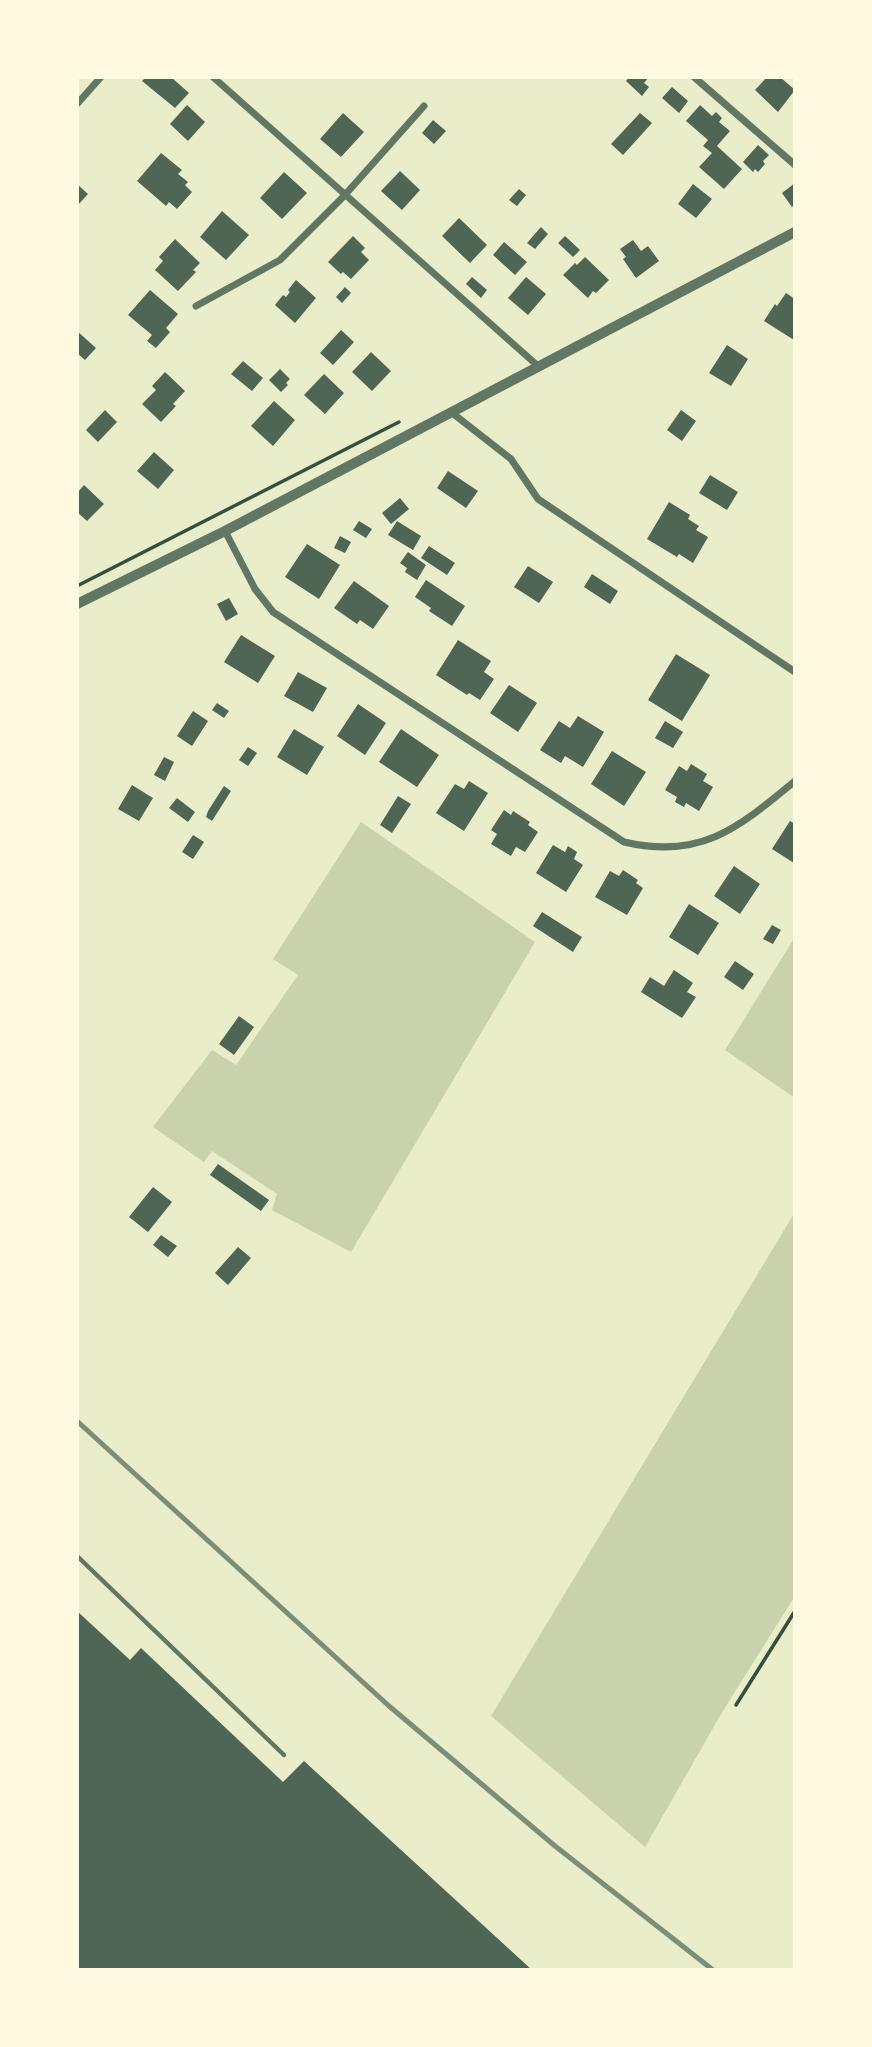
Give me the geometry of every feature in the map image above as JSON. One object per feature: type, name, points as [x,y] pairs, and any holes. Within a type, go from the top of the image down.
[{"type":"street","points":[[77,104],[101,77]]},
{"type":"street","points":[[213,77],[538,366]]},
{"type":"street","points":[[694,77],[795,165]]},
{"type":"street","points":[[196,306],[280,260],[344,195],[424,106]]},
{"type":"street","points":[[77,604],[225,531],[790,235],[795,244]]},
{"type":"street","points":[[451,412],[497,446],[511,460],[538,499],[795,672]]},
{"type":"street","points":[[225,531],[256,589],[273,612],[624,842],[663,849],[721,835],[759,811],[795,781]]},
{"type":"lane","points":[[77,1556],[284,1755]]},
{"type":"path","points":[[736,1705],[795,1611]]},
{"type":"green space","points":[[361,822],[535,942],[351,1252],[272,1210],[277,1194],[212,1151],[204,1162],[153,1127],[212,1050],[236,1065],[298,975],[273,959]]},
{"type":"green space","points":[[795,937],[795,1098],[725,1050]]},
{"type":"green space","points":[[795,1212],[795,1596],[721,1714],[645,1847],[491,1716]]},
{"type":"building","points":[[146,77],[171,77],[189,93],[175,108],[142,81]]},
{"type":"building","points":[[629,77],[649,77],[644,83],[649,87],[642,96],[626,81]]},
{"type":"building","points":[[767,77],[780,77],[795,90],[778,112],[755,90]]},
{"type":"building","points":[[672,87],[688,101],[679,113],[662,98]]},
{"type":"building","points":[[187,105],[205,122],[188,141],[170,124]]},
{"type":"building","points":[[700,105],[712,116],[716,112],[722,118],[719,122],[730,131],[717,146],[742,169],[724,189],[699,167],[712,153],[703,146],[708,140],[686,121]]},
{"type":"building","points":[[343,113],[364,132],[341,157],[320,139]]},
{"type":"building","points":[[640,113],[652,123],[623,155],[611,144]]},
{"type":"building","points":[[433,120],[446,131],[434,144],[422,133]]},
{"type":"building","points":[[758,145],[769,155],[758,172],[755,169],[753,172],[743,162]]},
{"type":"building","points":[[161,153],[182,170],[178,174],[188,182],[185,185],[192,192],[177,209],[169,202],[166,206],[137,181]]},
{"type":"building","points":[[400,171],[420,190],[402,210],[381,191]]},
{"type":"building","points":[[284,172],[307,193],[282,219],[260,198]]},
{"type":"building","points":[[795,183],[795,205],[792,207],[782,193]]},
{"type":"building","points":[[77,184],[88,194],[77,206]]},
{"type":"building","points":[[693,184],[712,199],[696,218],[678,204]]},
{"type":"building","points":[[519,189],[526,195],[517,206],[509,200]]},
{"type":"building","points":[[222,211],[249,235],[226,260],[200,237]]},
{"type":"building","points":[[459,218],[487,245],[470,263],[442,236]]},
{"type":"building","points":[[541,227],[548,234],[535,249],[527,243]]},
{"type":"building","points":[[353,236],[365,248],[361,252],[369,260],[351,279],[328,262]]},
{"type":"building","points":[[565,236],[580,250],[573,257],[558,243]]},
{"type":"building","points":[[175,239],[200,263],[193,270],[196,272],[178,291],[155,270],[163,261],[159,257]]},
{"type":"building","points":[[633,240],[641,251],[648,246],[659,261],[636,278],[623,259],[626,257],[620,249]]},
{"type":"building","points":[[504,242],[527,262],[515,275],[493,255]]},
{"type":"building","points":[[585,257],[609,280],[588,298],[563,275]]},
{"type":"building","points":[[472,277],[487,290],[481,298],[466,284]]},
{"type":"building","points":[[526,277],[546,294],[528,315],[508,298]]},
{"type":"building","points":[[296,280],[316,298],[295,323],[275,305],[283,295],[286,297]]},
{"type":"building","points":[[345,287],[351,293],[342,303],[336,297]]},
{"type":"building","points":[[150,290],[178,314],[166,328],[170,332],[156,348],[147,341],[152,335],[128,315]]},
{"type":"building","points":[[786,293],[795,299],[794,340],[764,321]]},
{"type":"building","points":[[341,330],[354,342],[333,365],[320,353]]},
{"type":"building","points":[[77,331],[96,348],[85,360],[77,353]]},
{"type":"building","points":[[727,345],[748,359],[731,386],[709,373]]},
{"type":"building","points":[[371,352],[391,371],[372,391],[352,372]]},
{"type":"building","points":[[243,361],[263,378],[252,391],[231,374]]},
{"type":"building","points":[[280,369],[290,379],[281,392],[269,380]]},
{"type":"building","points":[[165,372],[185,391],[161,422],[142,404],[156,390],[152,386]]},
{"type":"building","points":[[324,374],[344,393],[325,414],[304,395]]},
{"type":"building","points":[[274,401],[295,420],[273,446],[251,426]]},
{"type":"building","points":[[105,410],[117,422],[98,442],[86,430]]},
{"type":"building","points":[[681,410],[696,421],[682,441],[667,430]]},
{"type":"building","points":[[154,452],[174,470],[158,489],[137,471]]},
{"type":"building","points":[[448,471],[478,491],[466,508],[437,488]]},
{"type":"building","points":[[710,475],[738,492],[727,510],[699,493]]},
{"type":"building","points":[[84,485],[104,504],[87,521],[77,512],[77,493]]},
{"type":"building","points":[[400,498],[409,509],[391,524],[382,513]]},
{"type":"building","points":[[669,502],[690,515],[688,519],[699,526],[696,530],[708,537],[693,563],[647,539]]},
{"type":"building","points":[[359,521],[372,529],[366,538],[353,530]]},
{"type":"building","points":[[397,521],[421,536],[413,550],[388,535]]},
{"type":"building","points":[[340,536],[351,542],[345,553],[334,548]]},
{"type":"building","points":[[307,544],[340,565],[319,599],[285,577]]},
{"type":"building","points":[[429,546],[455,563],[447,575],[421,558]]},
{"type":"building","points":[[408,552],[426,565],[417,580],[405,572],[407,568],[400,563]]},
{"type":"building","points":[[528,566],[553,582],[539,603],[514,587]]},
{"type":"building","points":[[592,574],[618,591],[610,604],[584,587]]},
{"type":"building","points":[[426,580],[465,606],[452,626],[429,611],[431,608],[415,597]]},
{"type":"building","points":[[354,581],[389,606],[373,629],[360,620],[357,624],[334,608]]},
{"type":"building","points":[[229,598],[238,614],[226,621],[217,604]]},
{"type":"building","points":[[241,635],[275,656],[258,683],[224,662]]},
{"type":"building","points":[[458,640],[491,661],[484,672],[494,679],[480,700],[436,675]]},
{"type":"building","points":[[676,654],[710,675],[682,721],[648,700]]},
{"type":"building","points":[[298,672],[327,688],[313,712],[284,696]]},
{"type":"building","points":[[509,685],[537,703],[518,732],[490,713]]},
{"type":"building","points":[[217,703],[229,711],[224,718],[212,710]]},
{"type":"building","points":[[358,704],[386,723],[365,755],[337,736]]},
{"type":"building","points":[[193,711],[208,721],[192,746],[177,736]]},
{"type":"building","points":[[578,716],[604,732],[583,767],[565,756],[561,763],[540,750],[559,721],[570,728]]},
{"type":"building","points":[[665,721],[683,732],[673,748],[655,738]]},
{"type":"building","points":[[294,729],[324,747],[307,775],[277,757]]},
{"type":"building","points":[[401,729],[439,755],[417,787],[379,762]]},
{"type":"building","points":[[248,747],[257,753],[248,766],[239,760]]},
{"type":"building","points":[[612,751],[646,772],[624,806],[591,784]]},
{"type":"building","points":[[164,757],[174,762],[165,781],[154,775]]},
{"type":"building","points":[[691,764],[707,774],[703,781],[713,787],[699,811],[686,803],[684,807],[675,802],[677,797],[665,790],[679,766],[687,771]]},
{"type":"building","points":[[469,781],[488,793],[464,831],[436,813],[455,784],[464,789]]},
{"type":"building","points":[[132,785],[153,798],[139,821],[118,809]]},
{"type":"building","points":[[224,786],[231,791],[212,821],[206,817],[208,811]]},
{"type":"building","points":[[398,796],[411,804],[392,833],[380,825]]},
{"type":"building","points":[[177,798],[195,812],[188,822],[169,808]]},
{"type":"building","points":[[504,810],[511,815],[513,811],[530,822],[528,825],[538,832],[525,852],[516,847],[511,856],[491,844],[497,834],[491,830]]},
{"type":"building","points":[[790,821],[795,824],[794,863],[772,849]]},
{"type":"building","points":[[193,835],[204,842],[193,859],[182,852]]},
{"type":"building","points":[[553,845],[565,852],[568,846],[577,852],[574,859],[583,865],[566,892],[536,873]]},
{"type":"building","points":[[734,866],[760,884],[740,914],[714,896]]},
{"type":"building","points":[[623,870],[638,880],[636,883],[643,888],[627,915],[595,897],[610,871],[619,876]]},
{"type":"building","points":[[689,904],[719,923],[698,955],[669,937]]},
{"type":"building","points":[[542,912],[582,937],[573,952],[533,926]]},
{"type":"building","points":[[772,925],[781,930],[773,944],[763,939]]},
{"type":"building","points":[[735,961],[754,974],[743,990],[724,977]]},
{"type":"building","points":[[674,970],[693,983],[687,992],[696,997],[682,1018],[641,992],[650,977],[664,986]]},
{"type":"building","points":[[239,1016],[254,1027],[234,1055],[219,1044]]},
{"type":"building","points":[[218,1164],[269,1200],[261,1211],[210,1175]]},
{"type":"building","points":[[153,1187],[172,1202],[148,1232],[129,1217]]},
{"type":"building","points":[[161,1235],[177,1246],[168,1257],[153,1245]]},
{"type":"building","points":[[238,1247],[251,1258],[228,1285],[215,1273]]},
{"type":"building","points":[[77,1611],[130,1660],[141,1648],[283,1782],[304,1761],[532,1970],[77,1970]]},
{"type":"railway","points":[[77,1421],[389,1706],[555,1846],[713,1970]]}]
